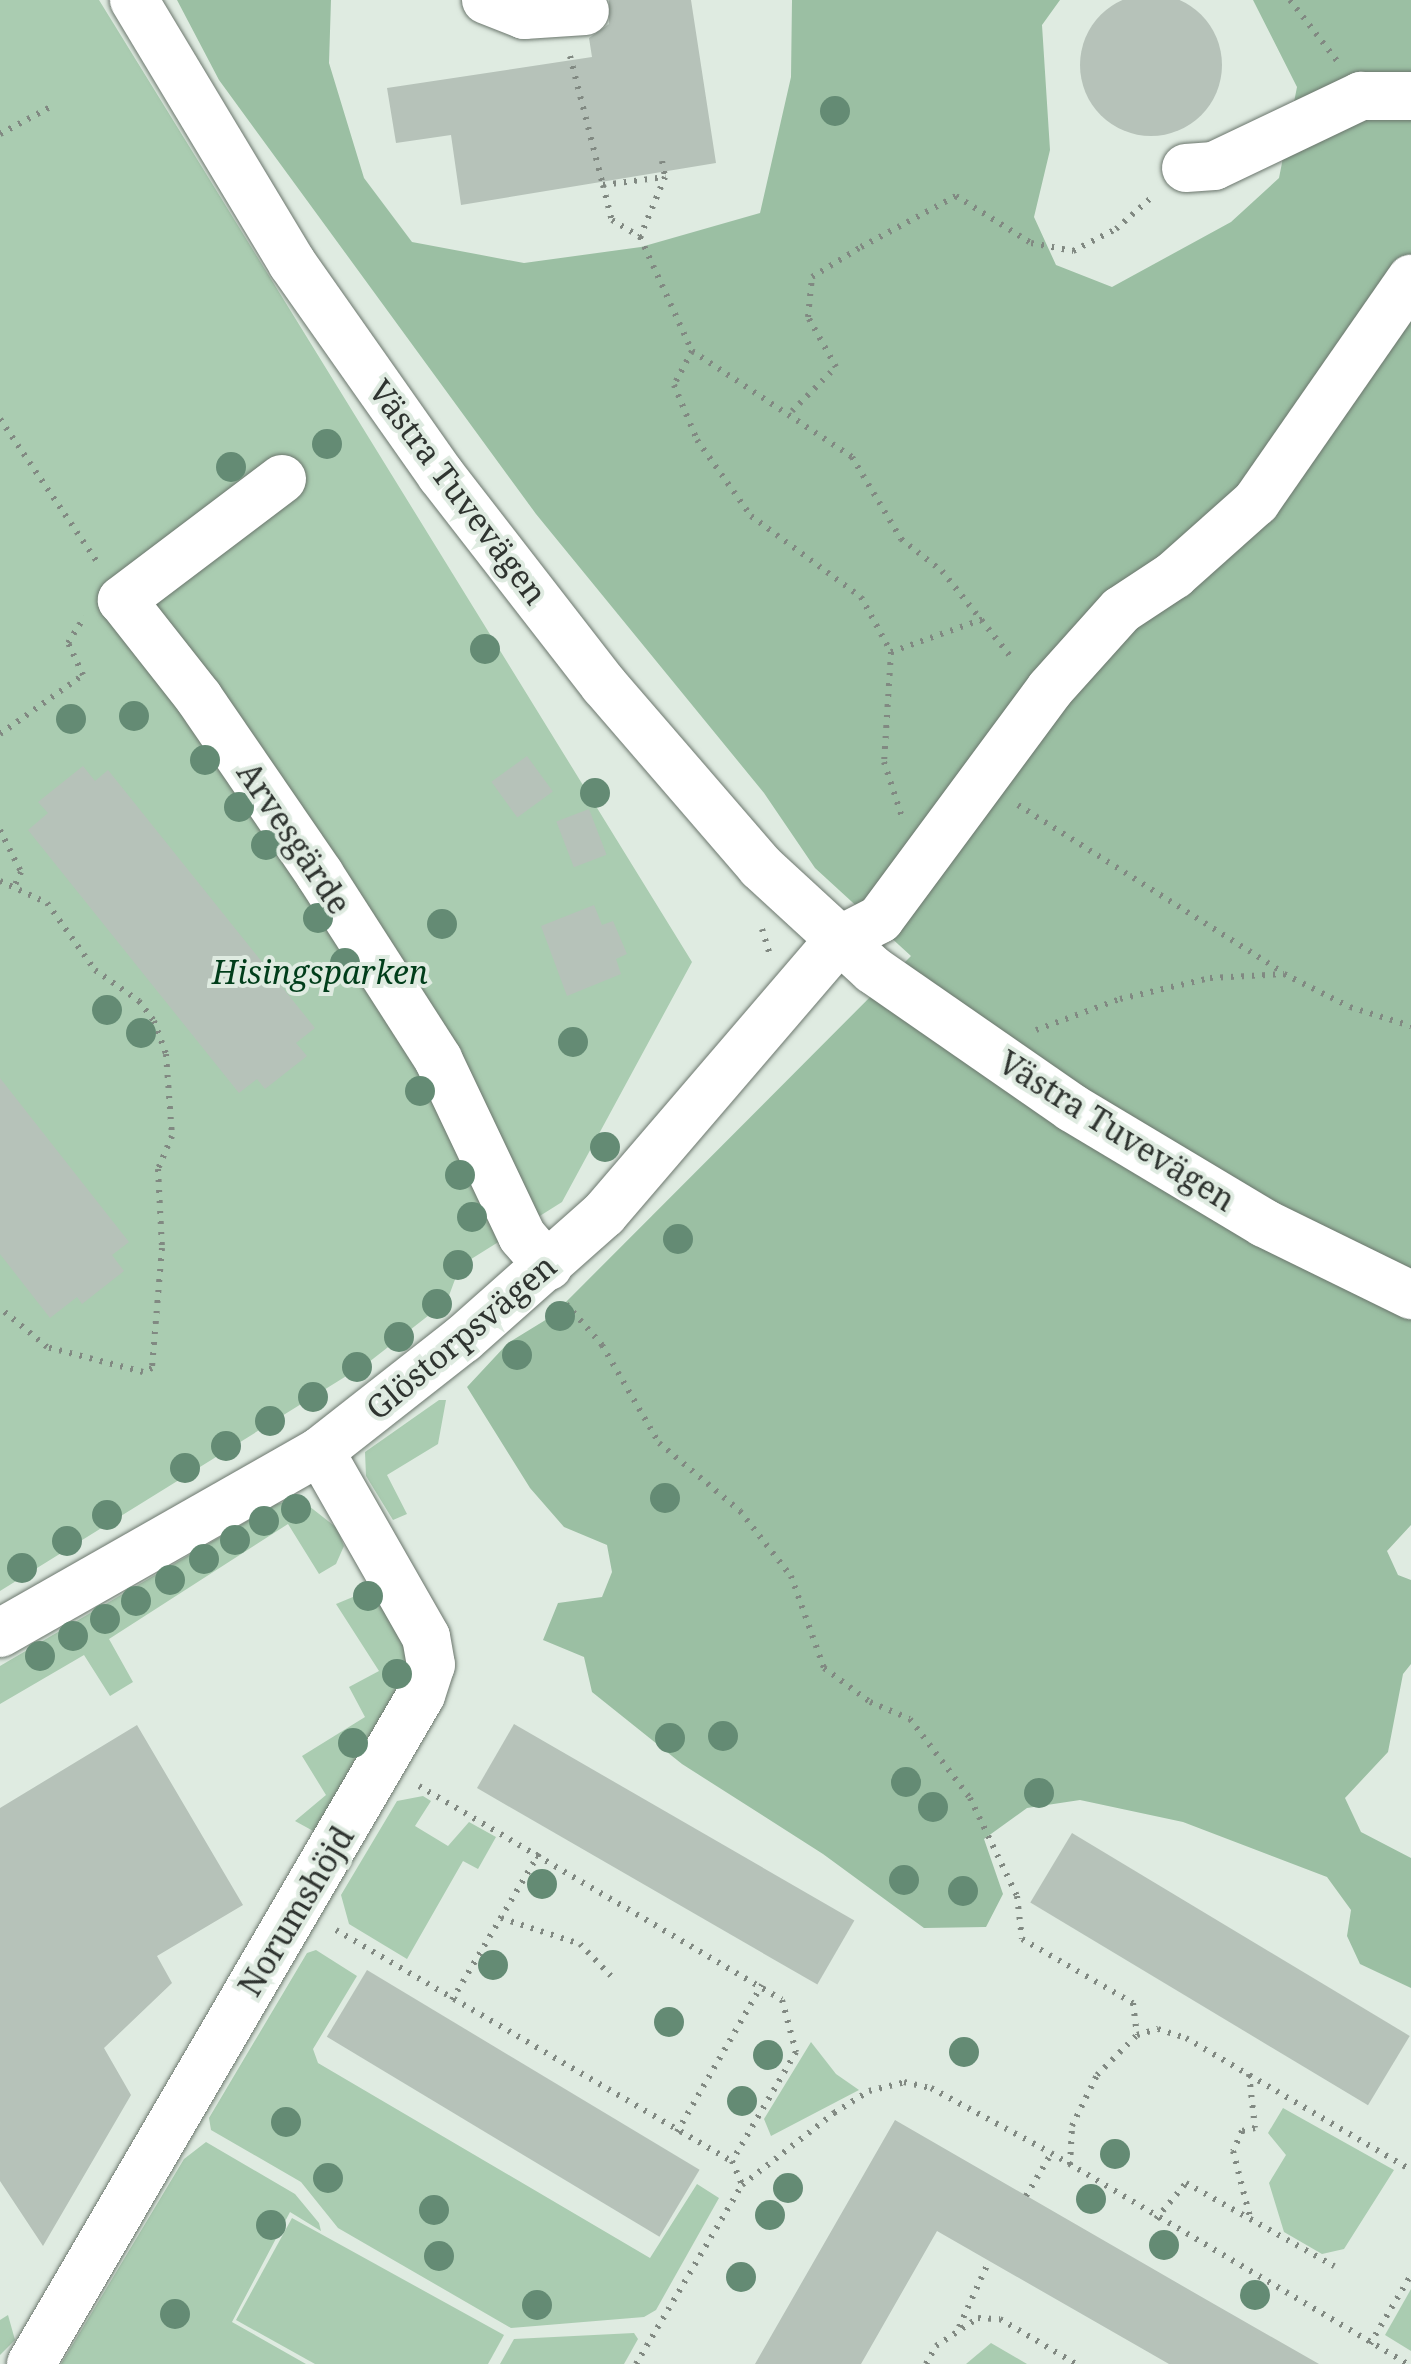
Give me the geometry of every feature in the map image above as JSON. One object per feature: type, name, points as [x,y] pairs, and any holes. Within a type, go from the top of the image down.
[{"type":"street","name":"Västra Tuvevägen","points":[[134,0],[292,263],[441,474],[604,685],[761,867],[838,940],[996,1055],[1264,1223],[1411,1295]]},
{"type":"street","points":[[486,0],[524,15],[570,11]]},
{"type":"street","points":[[1186,168],[1214,166],[1361,96],[1411,96]]},
{"type":"street","points":[[838,940],[880,918],[1050,689],[1121,610],[1174,575],[1256,502],[1411,279]]},
{"type":"street","points":[[131,616],[282,479]]},
{"type":"street","name":"Arvesgärde","points":[[131,616],[199,698],[438,1058],[522,1236],[552,1280]]},
{"type":"street","name":"Glöstorpsvägen","points":[[0,1633],[320,1450],[552,1280],[838,940]]},
{"type":"street","name":"Norumshöjd","points":[[31,2364],[422,1695],[431,1664],[426,1637],[320,1450]]},
{"type":"path","points":[[1290,0],[1361,96]]},
{"type":"path","points":[[570,11],[612,220],[640,237],[692,351],[792,411],[852,456],[900,538],[942,570],[984,619],[1010,658],[1050,689]]},
{"type":"path","points":[[0,134],[52,106]]},
{"type":"path","points":[[640,237],[665,177],[662,160]]},
{"type":"path","points":[[792,411],[836,367],[808,316],[812,277],[956,196],[1031,244],[1073,252],[1116,229],[1186,168]]},
{"type":"path","points":[[603,185],[665,177]]},
{"type":"path","points":[[692,351],[674,385],[697,440],[751,516],[861,598],[891,652],[884,762],[902,816],[910,880]]},
{"type":"path","points":[[0,419],[131,616]]},
{"type":"path","points":[[891,652],[984,619]]},
{"type":"path","points":[[0,734],[83,674]]},
{"type":"path","points":[[983,783],[1284,974],[1350,1007],[1411,1026]]},
{"type":"path","points":[[0,830],[21,872],[14,885]]},
{"type":"path","points":[[0,880],[48,902],[95,970],[139,1002],[166,1054],[172,1136],[158,1169],[158,1321],[150,1375],[48,1347],[0,1308]]},
{"type":"path","points":[[996,1055],[1044,1026],[1120,999],[1210,978],[1284,974]]},
{"type":"path","points":[[552,1280],[602,1345],[659,1442],[740,1511],[790,1576],[824,1668],[870,1702],[910,1719],[970,1798],[1016,1896],[1022,1938],[1134,2003],[1137,2035]]},
{"type":"path","points":[[380,1771],[428,1790],[540,1852],[782,2000],[796,2052],[732,2161]]},
{"type":"path","points":[[452,2000],[540,1852]]},
{"type":"path","points":[[298,1908],[732,2161],[742,2185]]},
{"type":"path","points":[[501,1918],[580,1944],[612,1978]]},
{"type":"path","points":[[677,2132],[762,1985]]},
{"type":"path","points":[[1070,2165],[1072,2126],[1097,2075],[1137,2035],[1158,2029],[1186,2038],[1249,2072],[1411,2170]]},
{"type":"path","points":[[1249,2072],[1255,2128],[1242,2132],[1233,2150],[1250,2218]]},
{"type":"path","points":[[636,2364],[742,2185],[834,2113],[869,2091],[904,2082],[930,2088],[1051,2153],[1156,2219],[1408,2364]]},
{"type":"path","points":[[1026,2196],[1051,2153]]},
{"type":"path","points":[[1156,2219],[1186,2184],[1334,2266]]},
{"type":"path","points":[[926,2364],[959,2328],[990,2261]]},
{"type":"path","points":[[1370,2344],[1411,2275]]},
{"type":"path","points":[[959,2328],[978,2318],[1000,2319],[1076,2364]]},
{"type":"green space","name":"Hisingsparken","points":[[0,0],[99,0],[692,962],[562,1202],[460,1266],[447,1301],[369,1362],[0,1591]]},
{"type":"green space","points":[[177,0],[331,0],[329,63],[364,178],[412,242],[524,263],[641,247],[760,213],[791,77],[792,0],[1060,0],[1042,25],[1050,150],[1034,217],[1056,265],[1112,287],[1231,222],[1279,178],[1297,87],[1253,0],[1411,0],[1411,1525],[1387,1551],[1398,1575],[1411,1580],[1411,1664],[1403,1674],[1388,1752],[1345,1798],[1361,1832],[1411,1858],[1411,1988],[1360,1964],[1347,1936],[1351,1910],[1327,1877],[1183,1822],[1080,1800],[1027,1808],[984,1839],[1003,1894],[986,1927],[924,1928],[823,1854],[682,1764],[592,1692],[584,1657],[543,1640],[558,1603],[602,1597],[612,1572],[607,1545],[564,1527],[530,1488],[467,1387],[508,1343],[552,1316],[911,956],[815,868],[764,793],[536,514],[219,80]]},
{"type":"green space","points":[[439,1400],[446,1400],[438,1444],[387,1475],[407,1514],[393,1520],[366,1476],[365,1452]]},
{"type":"green space","points":[[300,1499],[337,1528],[344,1546],[336,1564],[319,1574],[288,1524],[109,1639],[133,1682],[110,1696],[84,1655],[0,1704],[0,1666],[276,1504]]},
{"type":"green space","points":[[377,1587],[407,1654],[409,1684],[315,1832],[295,1821],[326,1795],[302,1756],[365,1717],[349,1687],[379,1671],[336,1604]]},
{"type":"green space","points":[[423,1796],[431,1801],[415,1826],[448,1846],[469,1822],[496,1837],[478,1869],[463,1861],[407,1959],[349,1924],[341,1895],[397,1801]]},
{"type":"green space","points":[[316,1950],[357,1976],[313,2049],[318,2063],[650,2258],[697,2184],[719,2198],[656,2310],[644,2317],[511,2328],[338,2228],[301,2182],[211,2130],[209,2118],[307,1953]]},
{"type":"green space","points":[[811,2042],[836,2074],[859,2090],[771,2136],[764,2119]]},
{"type":"green space","points":[[1283,2108],[1394,2170],[1344,2249],[1322,2254],[1284,2232],[1269,2183],[1286,2155],[1268,2133]]},
{"type":"green space","points":[[206,2142],[295,2194],[319,2223],[321,2231],[290,2212],[232,2322],[306,2364],[61,2364],[184,2159]]},
{"type":"green space","points":[[292,2218],[504,2335],[488,2364],[315,2364],[236,2320]]},
{"type":"green space","points":[[1411,2289],[1411,2351],[1385,2335]]},
{"type":"green space","points":[[8,2315],[15,2340],[0,2355],[0,2320]]},
{"type":"green space","points":[[634,2333],[638,2339],[624,2364],[500,2364],[514,2339]]},
{"type":"green space","points":[[991,2343],[1027,2364],[966,2364]]},
{"type":"building","points":[[1151,-6],[1178,-1],[1201,15],[1217,38],[1222,65],[1217,92],[1201,115],[1178,131],[1151,136],[1124,131],[1101,115],[1085,92],[1080,65],[1085,38],[1101,15],[1124,-1]]},
{"type":"building","points":[[609,0],[691,0],[716,163],[461,205],[451,135],[396,143],[387,88],[592,57],[589,38],[609,24]]},
{"type":"building","points":[[527,756],[553,792],[517,817],[491,782]]},
{"type":"building","points":[[83,766],[95,781],[108,770],[315,1028],[296,1043],[307,1056],[265,1089],[257,1079],[239,1093],[28,830],[48,813],[38,802]]},
{"type":"building","points":[[589,809],[607,855],[574,867],[556,822]]},
{"type":"building","points":[[594,905],[602,925],[613,921],[627,954],[616,959],[621,974],[567,996],[541,926]]},
{"type":"building","points":[[0,1078],[129,1242],[112,1255],[124,1271],[82,1304],[77,1297],[50,1318],[0,1254]]},
{"type":"building","points":[[514,1724],[854,1920],[817,1985],[477,1788]]},
{"type":"building","points":[[137,1725],[243,1905],[157,1956],[172,1983],[104,2048],[131,2095],[43,2246],[0,2181],[0,1808]]},
{"type":"building","points":[[1072,1833],[1410,2036],[1368,2105],[1030,1902]]},
{"type":"building","points":[[367,1970],[700,2170],[659,2237],[327,2037]]},
{"type":"building","points":[[895,2120],[1319,2364],[1169,2364],[937,2231],[861,2364],[755,2364]]}]
